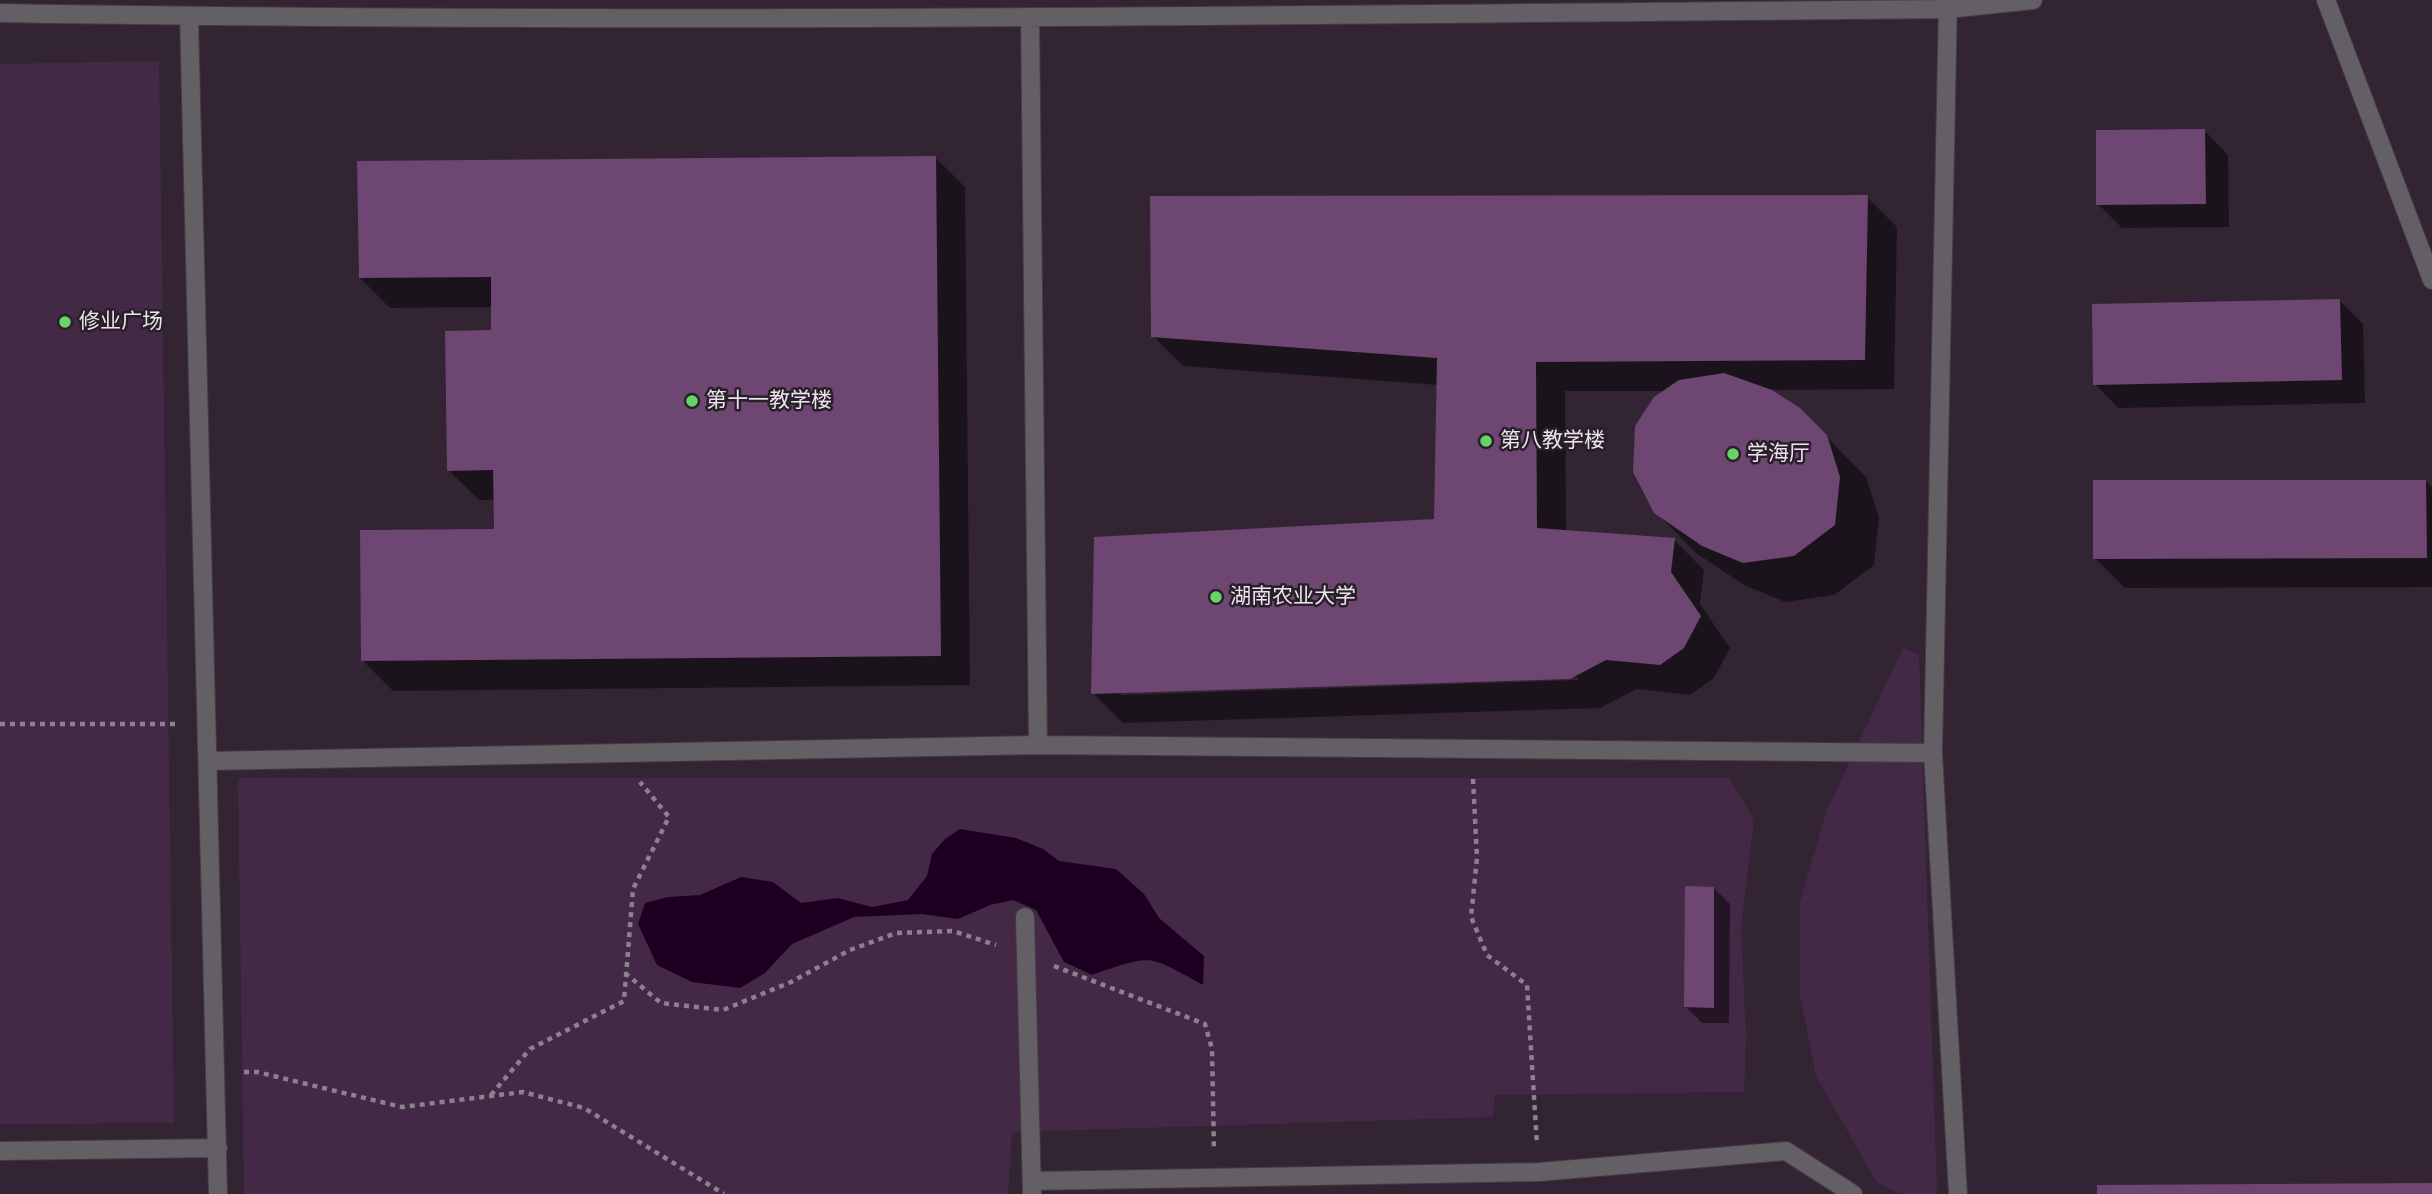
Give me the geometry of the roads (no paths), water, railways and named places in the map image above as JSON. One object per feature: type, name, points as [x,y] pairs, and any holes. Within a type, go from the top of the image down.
[{"type":"street","points":[[0,13],[189,16],[1030,17],[1948,5],[2033,0]]},
{"type":"street","points":[[2326,0],[2432,280]]},
{"type":"street","points":[[1948,5],[1933,753],[1958,1194]]},
{"type":"street","points":[[189,16],[218,1194]]},
{"type":"street","points":[[1030,17],[1038,745]]},
{"type":"street","points":[[208,761],[1038,745],[1933,753]]},
{"type":"street","points":[[1025,917],[1032,1188],[1215,1178],[1539,1172],[1786,1151],[1853,1194]]},
{"type":"street","points":[[0,1151],[218,1148]]},
{"type":"place","name":"修业广场","points":[[65,322]]},
{"type":"place","name":"第十一教学楼","points":[[692,401]]},
{"type":"place","name":"第八教学楼","points":[[1486,441]]},
{"type":"place","name":"学海厅","points":[[1733,454]]},
{"type":"place","name":"湖南农业大学","points":[[1216,597]]}]
